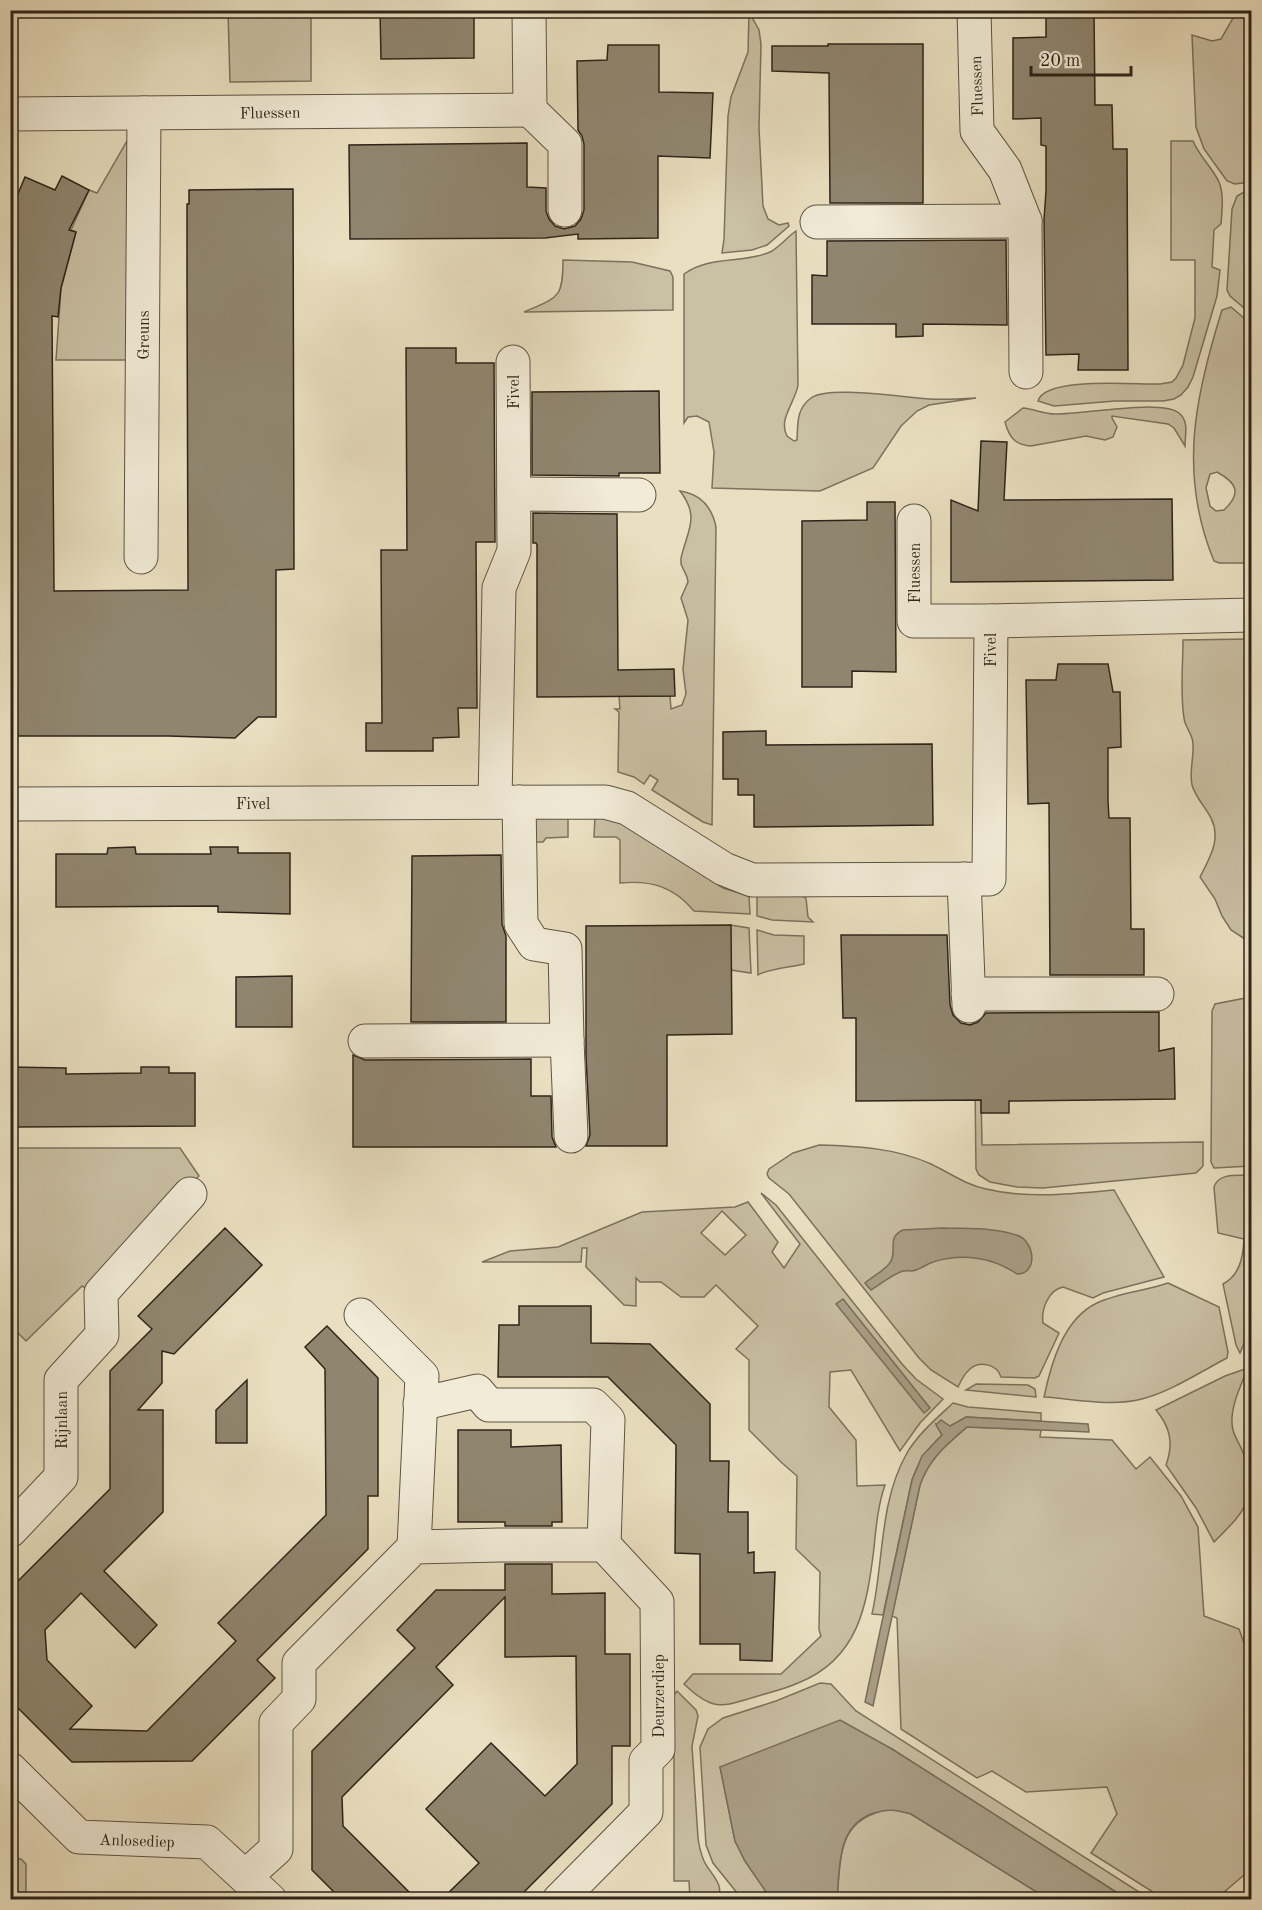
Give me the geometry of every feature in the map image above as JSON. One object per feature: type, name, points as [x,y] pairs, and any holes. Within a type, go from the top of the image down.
[{"type":"street","points":[[529,10],[530,110],[565,144],[565,210]]},
{"type":"street","name":"Fluessen","points":[[974,10],[977,131],[1005,170],[1026,221],[1026,372]]},
{"type":"street","name":"Fluessen","points":[[10,114],[530,110]]},
{"type":"street","name":"Greuns","points":[[141,557],[144,113]]},
{"type":"street","points":[[817,222],[1026,221]]},
{"type":"street","name":"Fivel","points":[[513,362],[514,551],[499,588],[507,802],[521,924],[534,944],[565,949],[571,1136]]},
{"type":"street","points":[[514,494],[639,495]]},
{"type":"street","name":"Fluessen","points":[[914,521],[914,621],[991,621]]},
{"type":"street","name":"Fivel","points":[[10,804],[605,802],[627,808],[724,869],[752,880],[989,879],[991,621],[1251,615]]},
{"type":"street","points":[[964,879],[969,1000],[1157,994]]},
{"type":"street","points":[[365,1041],[567,1040]]},
{"type":"street","name":"Rijnlaan","points":[[10,1531],[61,1477],[61,1380],[102,1335],[101,1293],[190,1194]]},
{"type":"street","points":[[246,1876],[276,1849],[276,1723],[299,1699],[299,1663],[414,1547],[422,1376],[361,1315]]},
{"type":"street","points":[[414,1547],[604,1545],[608,1420],[593,1405],[489,1405],[477,1391],[420,1404]]},
{"type":"street","name":"Deurzerdiep","points":[[559,1899],[646,1812],[646,1761],[658,1749],[657,1602],[604,1545]]},
{"type":"street","name":"Anlosediep","points":[[10,1769],[80,1837],[207,1842],[270,1899]]},
{"type":"shaded area","points":[[228,11],[311,11],[311,81],[230,82]]},
{"type":"shaded area","points":[[1237,11],[1252,11],[1251,182],[1235,184],[1227,181],[1204,149],[1196,127],[1192,35],[1212,41],[1221,39]]},
{"type":"shaded area","points":[[749,12],[759,30],[761,44],[759,128],[763,206],[768,219],[779,225],[788,223],[789,226],[767,245],[752,250],[722,253],[728,116],[731,97],[748,52]]},
{"type":"shaded area","points":[[129,141],[130,360],[56,360],[61,288],[76,232],[71,230],[89,190],[97,193]]},
{"type":"shaded area","points":[[1171,141],[1193,141],[1219,182],[1222,197],[1221,224],[1214,230],[1212,267],[1220,270],[1217,296],[1188,387],[1174,399],[1163,401],[1115,401],[1054,406],[1038,401],[1044,393],[1074,385],[1172,382],[1183,365],[1195,318],[1195,260],[1171,260]]},
{"type":"shaded area","points":[[1251,188],[1251,314],[1230,296],[1227,290],[1232,209],[1237,196]]},
{"type":"shaded area","points":[[796,231],[798,385],[784,423],[787,436],[794,441],[797,440],[800,412],[806,402],[820,394],[850,392],[936,399],[976,398],[929,405],[917,411],[901,426],[873,468],[820,491],[712,488],[714,452],[709,422],[697,416],[688,417],[684,423],[684,274],[704,264],[759,256],[770,252]]},
{"type":"shaded area","points":[[563,260],[632,262],[670,271],[673,277],[673,310],[524,312],[551,299],[560,290]]},
{"type":"shaded area","points":[[1231,307],[1251,324],[1251,563],[1214,561],[1203,529],[1196,497],[1194,435],[1198,404],[1204,373],[1222,310]],"holes":[[[1217,472],[1233,484],[1235,493],[1224,510],[1216,511],[1210,506],[1206,488],[1210,474]]]},
{"type":"shaded area","points":[[1140,407],[1171,409],[1180,414],[1185,421],[1185,446],[1174,428],[1168,424],[1112,416],[1117,427],[1113,437],[1105,440],[1086,436],[1031,446],[1025,445],[1014,439],[1008,432],[1005,422],[1023,408],[1055,414]]},
{"type":"shaded area","points":[[680,491],[694,495],[704,503],[712,513],[716,527],[712,825],[703,822],[652,790],[658,780],[650,775],[644,784],[634,777],[618,772],[619,712],[615,709],[620,709],[619,696],[670,696],[671,709],[682,705],[686,694],[683,669],[688,620],[681,598],[688,582],[681,558],[691,516],[690,508]]},
{"type":"shaded area","points":[[1252,639],[1251,943],[1231,930],[1215,899],[1200,877],[1212,851],[1215,834],[1212,820],[1192,785],[1193,740],[1185,722],[1182,689],[1183,640]]},
{"type":"shaded area","points":[[595,816],[614,818],[723,888],[749,896],[750,914],[694,911],[678,896],[662,887],[632,882],[620,883],[620,840],[616,837],[594,837]]},
{"type":"shaded area","points":[[533,817],[568,818],[568,837],[546,838],[543,842],[532,842]]},
{"type":"shaded area","points":[[757,896],[802,896],[806,898],[808,917],[813,922],[772,920],[757,916]]},
{"type":"shaded area","points":[[730,925],[749,928],[751,973],[731,970]]},
{"type":"shaded area","points":[[757,930],[774,935],[804,936],[804,964],[758,975]]},
{"type":"shaded area","points":[[1251,997],[1251,1166],[1214,1168],[1211,1162],[1212,1011],[1215,1004]]},
{"type":"shaded area","points":[[975,1084],[981,1090],[982,1145],[1203,1142],[1203,1166],[1196,1173],[1043,1188],[1017,1187],[990,1182],[979,1175],[976,1169]]},
{"type":"shaded area","points":[[819,1145],[862,1147],[904,1154],[931,1164],[972,1185],[1002,1192],[1050,1195],[1114,1190],[1164,1277],[1103,1293],[1093,1298],[1063,1287],[1058,1289],[1053,1292],[1044,1307],[1043,1323],[1059,1333],[1039,1376],[1035,1378],[1001,1377],[992,1366],[982,1364],[967,1372],[958,1387],[931,1370],[919,1358],[789,1194],[769,1178],[767,1174],[769,1169],[793,1153]]},
{"type":"shaded area","points":[[10,1148],[180,1148],[199,1176],[87,1289],[82,1286],[26,1341],[11,1326]]},
{"type":"shaded area","points":[[1251,1175],[1251,1327],[1240,1353],[1236,1345],[1223,1284],[1237,1271],[1244,1239],[1218,1233],[1214,1187],[1216,1182],[1224,1177]]},
{"type":"shaded area","points":[[761,1193],[776,1205],[902,1364],[916,1379],[943,1399],[920,1423],[900,1451],[851,1370],[830,1372],[829,1407],[856,1440],[857,1486],[885,1485],[879,1508],[868,1590],[863,1609],[847,1645],[835,1660],[818,1673],[783,1689],[735,1703],[718,1705],[703,1699],[684,1684],[693,1674],[781,1674],[821,1636],[819,1630],[820,1572],[796,1549],[797,1476],[749,1430],[749,1360],[736,1349],[758,1326],[716,1285],[704,1297],[681,1297],[661,1282],[640,1282],[636,1278],[636,1306],[624,1305],[586,1267],[587,1248],[582,1248],[581,1262],[482,1262],[510,1251],[558,1247],[642,1212],[735,1207],[748,1202],[778,1242],[772,1252],[784,1268],[800,1244]],"holes":[[[722,1211],[746,1235],[725,1255],[701,1233]]]},
{"type":"shaded area","points":[[943,1228],[991,1230],[1019,1236],[1031,1251],[1031,1264],[1024,1273],[1017,1274],[987,1260],[966,1257],[944,1259],[914,1271],[903,1271],[871,1290],[865,1283],[889,1264],[893,1255],[893,1241],[898,1233],[903,1230]]},
{"type":"shaded area","points":[[1168,1283],[1219,1307],[1228,1352],[1227,1358],[1175,1386],[1142,1399],[1106,1402],[1044,1397],[1060,1344],[1075,1320],[1085,1310],[1123,1294]]},
{"type":"shaded area","points":[[843,1299],[930,1408],[924,1413],[836,1304]]},
{"type":"shaded area","points":[[1248,1368],[1236,1398],[1232,1423],[1248,1470],[1249,1494],[1240,1513],[1214,1542],[1196,1508],[1166,1465],[1170,1450],[1169,1436],[1165,1423],[1156,1410],[1225,1376]]},
{"type":"shaded area","points":[[976,1384],[1028,1385],[1035,1389],[1036,1397],[966,1390]]},
{"type":"shaded area","points":[[953,1403],[968,1407],[1041,1413],[1041,1421],[966,1417],[950,1427],[936,1424],[943,1434],[924,1456],[912,1480],[883,1615],[872,1614],[887,1512],[898,1472],[917,1439]]},
{"type":"shaded area","points":[[966,1417],[1088,1424],[1089,1432],[967,1427],[928,1467],[920,1485],[873,1706],[865,1702],[912,1480],[922,1456],[942,1435],[936,1425],[941,1420],[950,1426]]},
{"type":"shaded area","points":[[967,1427],[1041,1430],[1040,1437],[1112,1440],[1136,1469],[1150,1457],[1181,1496],[1198,1527],[1204,1616],[1239,1629],[1251,1663],[1251,1869],[1216,1899],[1164,1899],[1091,1853],[1117,1814],[1107,1787],[1026,1792],[992,1771],[977,1778],[901,1729],[897,1618],[892,1616],[920,1485],[934,1459]]},
{"type":"shaded area","points":[[820,1683],[831,1684],[856,1711],[1150,1899],[1127,1899],[892,1749],[720,1767],[735,1841],[745,1861],[771,1899],[742,1899],[713,1863],[706,1845],[700,1747],[708,1729],[723,1718],[776,1701]]},
{"type":"shaded area","points":[[677,1691],[696,1710],[698,1716],[692,1746],[698,1838],[704,1861],[720,1889],[717,1899],[690,1899],[689,1881],[674,1881],[674,1695]]},
{"type":"shaded area","points":[[840,1720],[892,1749],[1127,1899],[1048,1899],[911,1814],[891,1810],[871,1814],[851,1829],[842,1850],[837,1899],[771,1899],[745,1861],[735,1841],[720,1767]]},
{"type":"shaded area","points":[[891,1809],[911,1814],[1048,1899],[837,1900],[842,1854],[851,1830],[860,1821],[873,1814]]},
{"type":"shaded area","points":[[14,1859],[21,1859],[26,1864],[26,1899],[14,1899]]},
{"type":"building","points":[[380,10],[474,10],[474,58],[381,59]]},
{"type":"building","points":[[1046,10],[1094,10],[1095,105],[1112,105],[1113,149],[1127,149],[1128,370],[1078,370],[1079,354],[1046,355],[1044,220],[1046,146],[1041,145],[1041,118],[1013,119],[1013,38],[1046,37]]},
{"type":"building","points":[[828,44],[923,44],[923,203],[830,203],[829,73],[772,71],[772,46],[828,46]]},
{"type":"building","points":[[608,45],[659,45],[659,92],[713,93],[710,158],[658,156],[658,238],[578,239],[578,234],[545,238],[350,239],[349,145],[527,143],[527,187],[546,188],[546,211],[555,226],[564,229],[575,226],[584,210],[584,144],[578,130],[577,61],[607,60]]},
{"type":"building","points":[[62,176],[89,190],[69,230],[76,232],[61,288],[58,317],[52,316],[54,591],[188,590],[187,204],[189,204],[189,190],[293,189],[294,569],[276,570],[276,717],[258,717],[235,738],[10,736],[10,687],[15,687],[14,546],[10,546],[10,213],[25,177],[55,190]]},
{"type":"building","points":[[1006,240],[1007,325],[923,324],[923,336],[896,337],[896,324],[812,324],[812,275],[827,276],[827,241]]},
{"type":"building","points":[[406,348],[456,348],[456,363],[494,363],[495,542],[476,542],[477,708],[458,708],[459,737],[433,738],[433,751],[366,751],[366,723],[382,723],[381,550],[407,550]]},
{"type":"building","points":[[659,391],[660,473],[619,473],[619,476],[532,475],[532,392]]},
{"type":"building","points":[[981,441],[1007,442],[1004,500],[1172,499],[1173,580],[951,582],[951,500],[978,511]]},
{"type":"building","points":[[867,502],[895,502],[896,672],[852,671],[852,687],[802,687],[802,521],[867,520]]},
{"type":"building","points":[[533,513],[617,514],[618,670],[674,669],[675,696],[537,697],[537,545],[533,543]]},
{"type":"building","points":[[1058,664],[1108,664],[1113,692],[1120,692],[1121,747],[1108,748],[1109,818],[1130,818],[1131,929],[1144,929],[1144,975],[1050,975],[1049,803],[1028,804],[1026,680],[1056,680]]},
{"type":"building","points":[[766,731],[766,745],[932,744],[933,825],[754,827],[754,795],[738,795],[738,779],[723,779],[723,732]]},
{"type":"building","points":[[135,847],[136,854],[211,854],[210,847],[238,847],[238,853],[290,853],[290,914],[218,912],[218,906],[56,907],[56,854],[107,854],[108,848]]},
{"type":"building","points":[[501,855],[502,924],[506,936],[506,1022],[411,1022],[412,856]]},
{"type":"building","points":[[731,925],[732,1034],[667,1035],[667,1146],[586,1146],[590,1135],[586,1057],[586,926]]},
{"type":"building","points":[[841,935],[947,935],[950,1005],[953,1015],[961,1023],[970,1025],[978,1022],[986,1013],[1159,1012],[1159,1051],[1174,1048],[1175,1099],[1009,1101],[1009,1113],[981,1113],[981,1100],[856,1101],[856,1018],[843,1018]]},
{"type":"building","points":[[292,976],[292,1027],[236,1027],[236,977]]},
{"type":"building","points":[[353,1055],[365,1060],[531,1059],[531,1096],[551,1096],[552,1137],[556,1147],[353,1147]]},
{"type":"building","points":[[10,1067],[66,1068],[66,1074],[141,1073],[141,1067],[169,1067],[169,1073],[195,1073],[195,1126],[13,1127],[13,1121],[10,1121]]},
{"type":"building","points":[[225,1228],[262,1265],[174,1354],[162,1351],[162,1383],[138,1410],[163,1410],[163,1512],[104,1571],[157,1625],[135,1648],[81,1593],[45,1630],[47,1660],[92,1706],[70,1729],[147,1731],[236,1641],[218,1623],[326,1515],[325,1369],[305,1347],[327,1326],[378,1378],[378,1496],[368,1496],[368,1549],[257,1660],[275,1678],[192,1761],[72,1762],[14,1704],[15,1584],[110,1489],[110,1371],[152,1329],[138,1316]]},
{"type":"building","points":[[519,1306],[591,1306],[591,1343],[650,1344],[710,1404],[710,1461],[729,1461],[728,1512],[748,1512],[748,1553],[754,1552],[754,1573],[775,1572],[772,1661],[740,1660],[740,1644],[700,1644],[700,1554],[675,1553],[676,1445],[608,1377],[498,1377],[499,1325],[519,1325]]},
{"type":"building","points":[[247,1380],[247,1443],[216,1443],[216,1410]]},
{"type":"building","points":[[458,1430],[511,1430],[511,1447],[561,1445],[562,1522],[552,1522],[552,1526],[505,1526],[505,1522],[458,1522]]},
{"type":"building","points":[[505,1564],[552,1564],[552,1594],[605,1593],[605,1654],[630,1654],[630,1746],[612,1746],[612,1804],[517,1899],[442,1899],[479,1863],[426,1809],[491,1743],[545,1796],[577,1764],[576,1656],[505,1657],[505,1597],[436,1667],[453,1685],[342,1797],[343,1826],[416,1899],[341,1899],[312,1870],[312,1751],[415,1648],[397,1630],[436,1590],[505,1590]]}]
